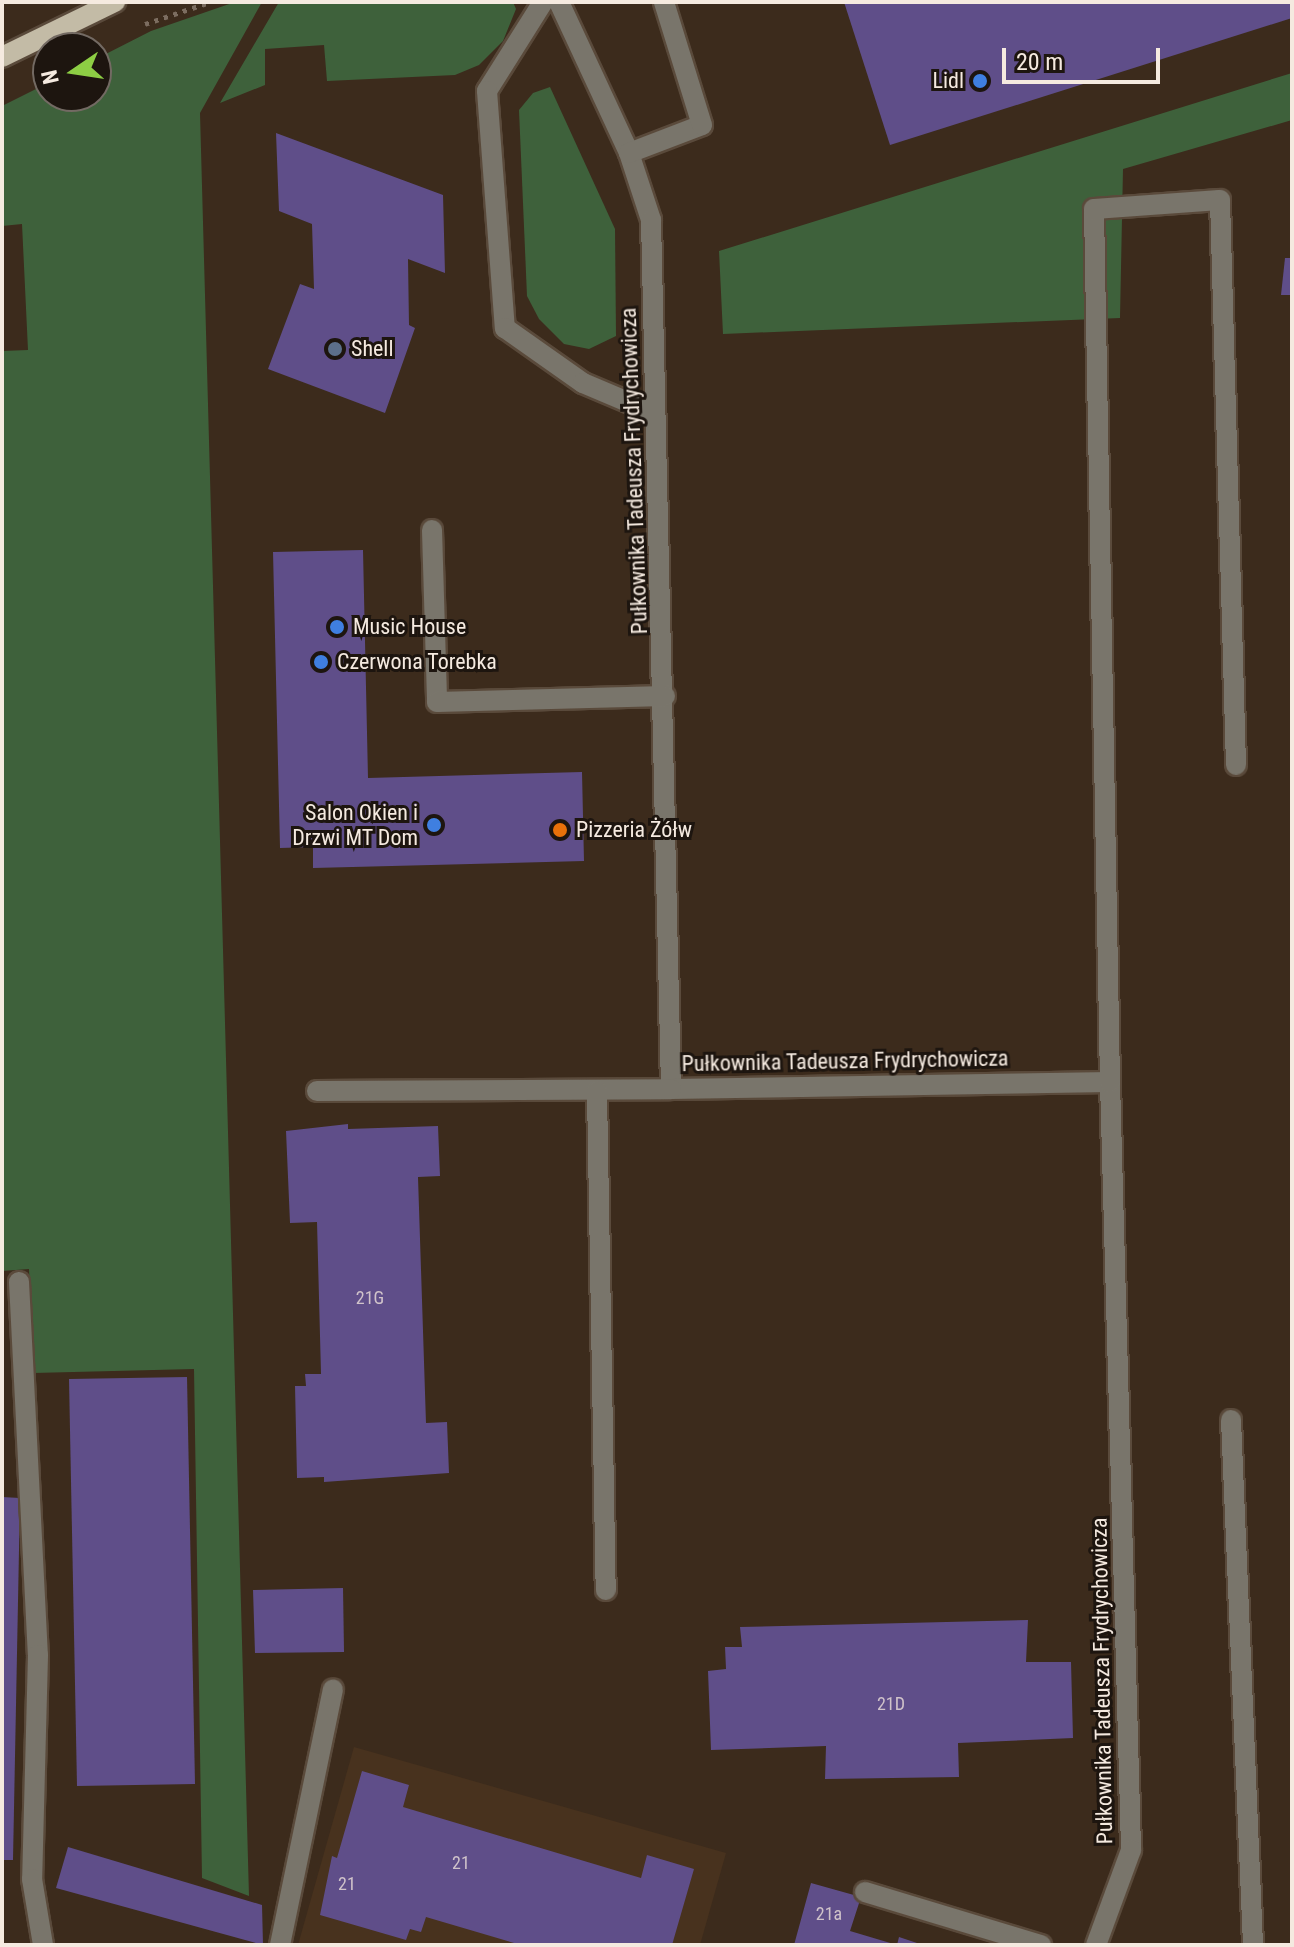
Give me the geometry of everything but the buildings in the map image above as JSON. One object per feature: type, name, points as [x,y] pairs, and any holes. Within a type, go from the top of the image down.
[{"type":"main road","points":[[2,57],[115,2]]},
{"type":"street","points":[[543,2],[487,91],[505,328],[583,383],[654,413]]},
{"type":"street","name":"Pułkownika Tadeusza Frydrychowicza","points":[[559,2],[629,153],[651,220],[654,413],[665,696],[671,1089],[1110,1082],[1131,1850],[1096,1945]]},
{"type":"street","points":[[629,153],[702,125],[664,2]]},
{"type":"street","points":[[1110,1082],[1094,209],[1220,200],[1236,765]]},
{"type":"street","points":[[432,530],[437,702],[665,696]]},
{"type":"street","points":[[317,1091],[671,1089]]},
{"type":"street","points":[[597,1091],[606,1590]]},
{"type":"street","points":[[19,1282],[38,1655],[32,1879],[43,1945]]},
{"type":"street","points":[[1231,1420],[1253,1945]]},
{"type":"street","points":[[280,1945],[333,1689]]},
{"type":"street","points":[[865,1892],[1041,1945]]},
{"type":"path","points":[[135,29],[210,2]]},
{"type":"shaded area","points":[[354,1747],[726,1853],[700,1945],[298,1945]]},
{"type":"green space","points":[[235,2],[262,2],[200,113],[249,1896],[202,1878],[194,1369],[33,1373],[29,1269],[2,1271],[2,351],[28,350],[22,224],[2,226],[2,106],[32,91],[32,112],[112,112],[112,51],[151,31]]},
{"type":"green space","points":[[279,2],[513,2],[516,9],[503,41],[479,65],[455,75],[327,81],[324,45],[265,49],[265,85],[220,103]]},
{"type":"green space","points":[[1292,73],[1292,120],[1123,169],[1120,318],[723,334],[719,251]]},
{"type":"green space","points":[[550,87],[615,229],[616,336],[589,349],[564,344],[539,319],[527,296],[519,110],[533,93]]},
{"type":"place","name":"Lidl","points":[[980,81]]},
{"type":"place","name":"Shell","points":[[335,349]]},
{"type":"place","name":"Music House","points":[[337,627]]},
{"type":"place","name":"Czerwona Torebka","points":[[321,662]]},
{"type":"place","name":"Salon Okien i Drzwi MT Dom","points":[[434,825]]},
{"type":"place","name":"Pizzeria Żółw","points":[[560,830]]}]
